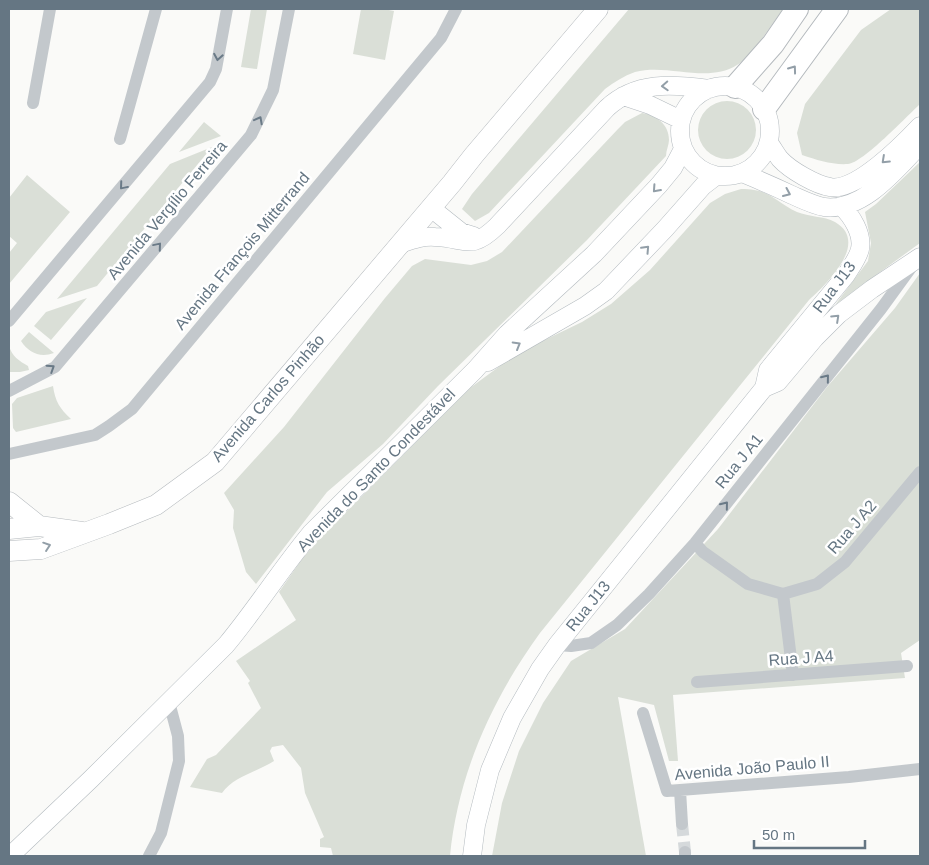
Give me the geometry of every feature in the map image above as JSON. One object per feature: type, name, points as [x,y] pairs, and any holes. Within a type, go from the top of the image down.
[{"type":"highway","points":[[735,87],[773,44],[797,9]]},
{"type":"highway","points":[[764,109],[837,9]]},
{"type":"main road","name":"Avenida Carlos Pinhão","points":[[9,551],[41,549],[156,505],[214,462],[598,9]]},
{"type":"main road","points":[[400,244],[420,237],[450,238],[464,242],[474,242],[490,234],[607,108],[623,96],[642,88],[670,85],[709,89],[722,86],[735,87],[747,92],[756,99],[764,109],[770,125],[769,143],[764,156],[742,174],[729,177],[716,176],[702,171],[691,161],[683,149],[680,135],[681,120],[685,110],[691,101],[709,89]]},
{"type":"main road","points":[[623,96],[650,105],[681,120]]},
{"type":"main road","points":[[769,143],[781,160],[808,179],[831,188],[847,185],[875,169],[920,126]]},
{"type":"main road","points":[[742,174],[824,207],[841,206],[862,199],[888,179],[920,145]]},
{"type":"main road","name":"Avenida do Santo Condestável","points":[[169,702],[226,645],[243,625],[289,560],[311,533],[475,370],[507,334],[594,254],[673,168],[683,149]]},
{"type":"main road","name":"Avenida do Santo Condestável","points":[[475,370],[585,306],[606,290],[665,229],[703,186],[716,176]]},
{"type":"main road","name":"Rua J13","points":[[472,856],[482,797],[500,744],[525,693],[557,645],[764,388],[768,370],[846,275],[858,254],[860,235],[850,214],[841,206]]},
{"type":"main road","points":[[431,208],[461,232],[472,236],[490,234]]},
{"type":"main road","points":[[431,208],[438,228],[450,238]]},
{"type":"main road","name":"Rua J13","points":[[764,388],[778,382],[815,338],[839,314],[872,289],[919,258]]},
{"type":"main road","points":[[9,502],[39,526]]},
{"type":"main road","points":[[9,529],[39,526],[84,533]]},
{"type":"main road","points":[[10,856],[169,702]]},
{"type":"street","points":[[33,103],[50,9]]},
{"type":"street","points":[[120,139],[156,9]]},
{"type":"street","points":[[9,321],[210,82],[216,69],[227,9]]},
{"type":"street","name":"Avenida Vergílio Ferreira","points":[[9,391],[55,367],[251,135],[273,90],[289,9]]},
{"type":"street","name":"Avenida François Mitterrand","points":[[9,454],[95,435],[132,409],[440,38],[456,9]]},
{"type":"street","name":"Rua J A1","points":[[557,645],[571,646],[591,643],[617,625],[649,594],[694,543],[882,309],[919,258]]},
{"type":"street","name":"Rua J A2","points":[[783,594],[817,584],[846,562],[920,472]]},
{"type":"street","points":[[694,543],[702,552],[748,584],[783,594],[793,675]]},
{"type":"street","name":"Rua J A4","points":[[697,682],[908,666]]},
{"type":"street","points":[[149,856],[161,833],[179,761],[178,736],[169,702]]},
{"type":"street","name":"Avenida João Paulo II","points":[[643,713],[667,791],[920,769]]},
{"type":"street","points":[[680,790],[682,824]]},
{"type":"shaded area","points":[[251,9],[267,9],[257,69],[241,67]]},
{"type":"shaded area","points":[[361,9],[394,11],[385,60],[353,54]]},
{"type":"shaded area","points":[[629,9],[783,9],[749,55],[737,65],[713,73],[648,70],[635,72],[612,84],[605,89],[489,213],[475,221],[462,209],[472,194]]},
{"type":"shaded area","points":[[891,9],[920,9],[920,104],[874,148],[855,162],[836,164],[802,155],[797,133],[805,104],[861,30]]},
{"type":"shaded area","points":[[727,101],[738,103],[751,114],[756,130],[754,141],[743,154],[727,159],[716,157],[703,146],[698,130],[700,119],[711,106]]},
{"type":"shaded area","points":[[642,113],[657,118],[667,129],[669,140],[666,156],[587,240],[438,386],[383,444],[327,492],[256,584],[246,572],[233,528],[234,510],[224,493],[284,427],[412,266],[425,259],[471,265],[487,261],[502,252],[625,122]]},
{"type":"shaded area","points":[[204,122],[221,136],[179,152]]},
{"type":"shaded area","points":[[212,147],[97,286],[57,299],[170,164]]},
{"type":"shaded area","points":[[920,162],[920,243],[835,305],[868,261],[871,243],[865,212]]},
{"type":"shaded area","points":[[27,175],[70,212],[9,284],[9,253],[17,243],[9,236],[9,198]]},
{"type":"shaded area","points":[[741,189],[766,193],[797,212],[835,222],[845,230],[848,240],[847,251],[834,274],[809,300],[540,633],[523,658],[493,711],[469,767],[454,826],[450,856],[333,856],[331,848],[320,847],[320,839],[324,837],[305,793],[301,768],[283,745],[272,747],[270,751],[274,761],[239,778],[222,793],[190,787],[207,759],[216,755],[261,708],[248,683],[250,681],[236,661],[296,620],[279,592],[318,540],[470,388],[528,348],[582,322],[611,304],[650,270],[710,203],[725,194]]},
{"type":"shaded area","points":[[920,273],[920,640],[901,653],[905,678],[673,695],[678,761],[669,761],[654,705],[618,697],[646,856],[492,856],[502,803],[519,751],[543,703],[571,661],[625,629],[718,529],[827,387],[895,308]]},
{"type":"shaded area","points":[[87,298],[51,340],[34,326],[46,312]]},
{"type":"shaded area","points":[[29,332],[54,353],[40,355],[28,349],[21,341]]},
{"type":"shaded area","points":[[9,346],[14,355],[28,366],[29,370],[9,372]]},
{"type":"shaded area","points":[[53,386],[59,404],[71,419],[16,432],[13,428],[12,404],[17,398]]},
{"type":"tunnel","points":[[682,824],[685,852]]}]
